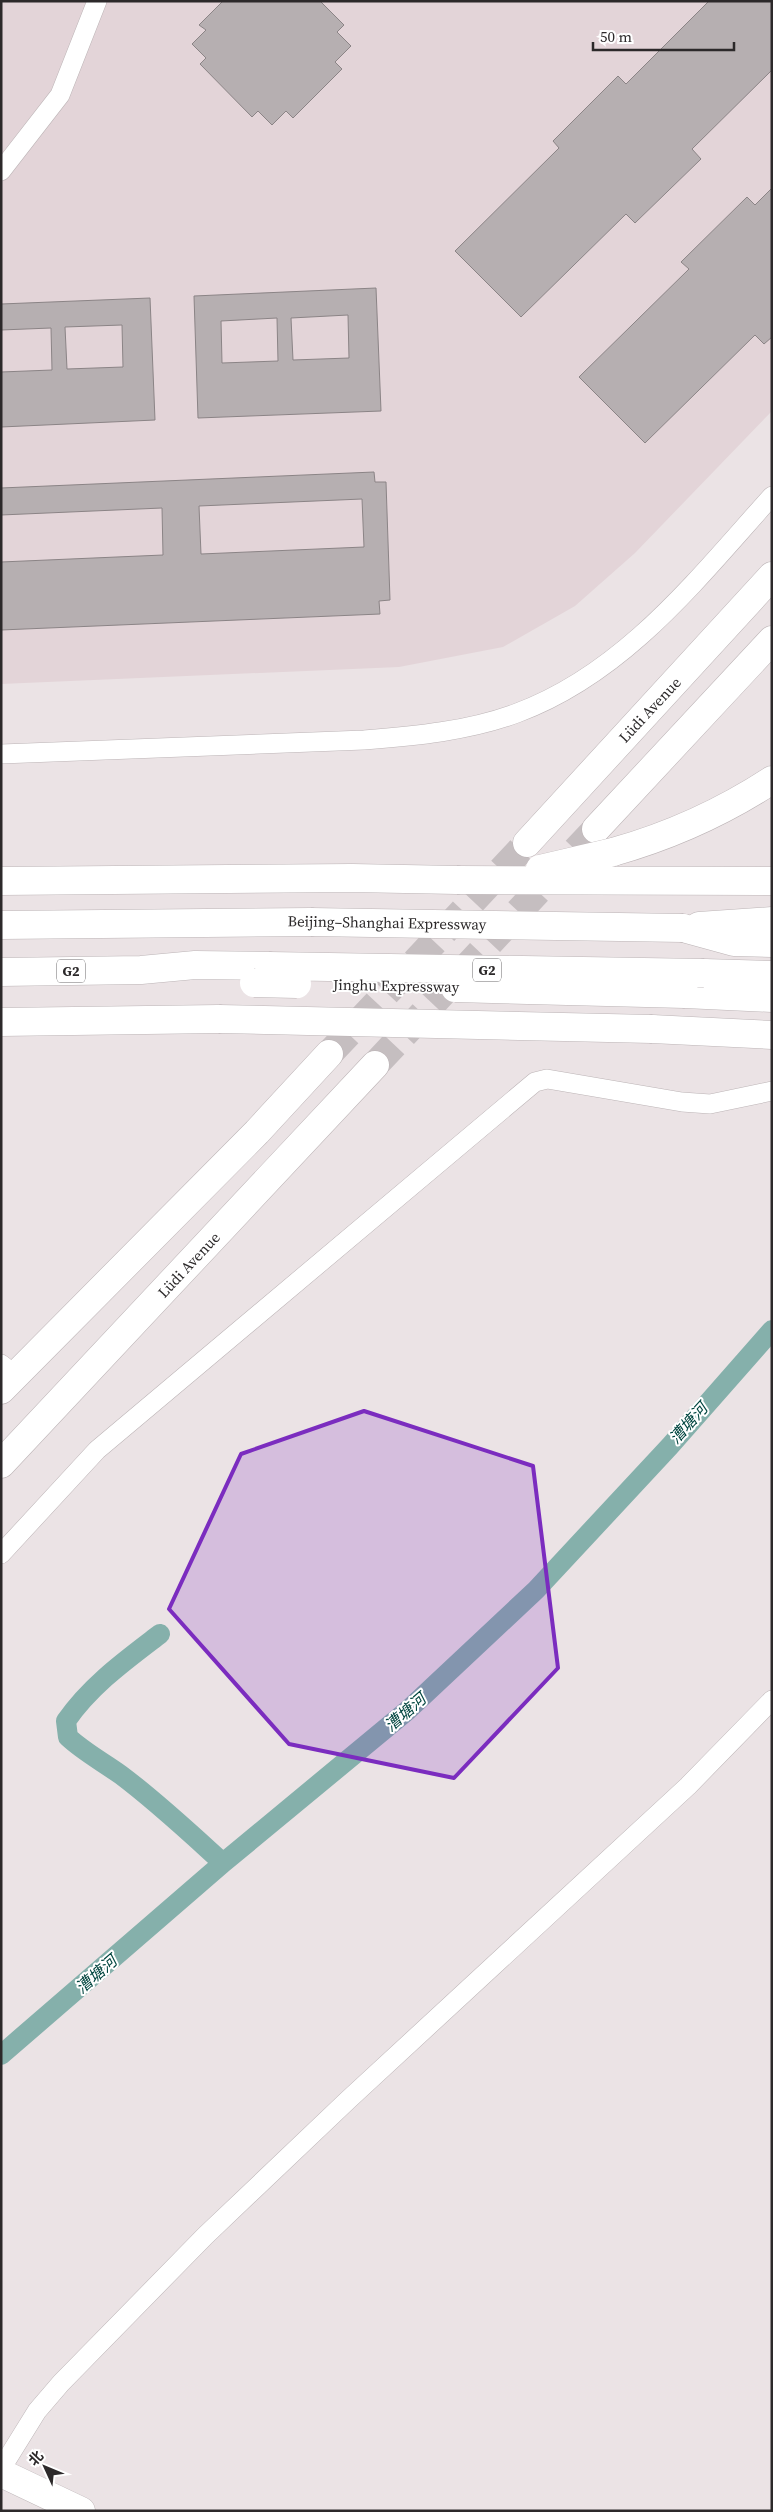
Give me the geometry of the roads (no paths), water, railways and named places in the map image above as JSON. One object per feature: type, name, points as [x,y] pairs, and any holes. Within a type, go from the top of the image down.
[{"type":"main road","name":"Lüdi Avenue","points":[[527,843],[772,576]]},
{"type":"main road","points":[[596,829],[772,640]]},
{"type":"main road","points":[[457,880],[522,872],[598,856],[651,840],[707,818],[772,780]]},
{"type":"main road","points":[[1,881],[352,878],[772,880]]},
{"type":"main road","points":[[683,928],[763,921]]},
{"type":"main road","name":"Beijing–Shanghai Expressway","points":[[1,925],[311,922],[683,928],[734,942],[772,943]]},
{"type":"main road","name":"G2","points":[[1,972],[142,970],[196,965],[262,974],[704,973],[772,975]]},
{"type":"main road","name":"Jinghu Expressway","points":[[262,974],[772,998]]},
{"type":"main road","points":[[1,1022],[219,1020],[652,1029],[772,1035]]},
{"type":"main road","points":[[6,1376],[256,1132],[329,1054]]},
{"type":"main road","name":"Lüdi Avenue","points":[[1,1464],[375,1065]]},
{"type":"main road","points":[[1,2473],[81,2511]]},
{"type":"main road","points":[[35,2489],[91,2511]]},
{"type":"street","points":[[1,171],[60,95],[97,1]]},
{"type":"street","points":[[1,754],[364,740],[417,736],[472,726],[517,714],[565,692],[621,655],[679,600],[772,496]]},
{"type":"street","points":[[1,1554],[97,1450],[536,1082],[548,1079],[682,1102],[710,1104],[772,1092]]},
{"type":"street","points":[[1,2469],[37,2411],[61,2383],[205,2236],[362,2087],[688,1786],[772,1700]]},
{"type":"waterway","name":"漕塘河","points":[[1,2055],[223,1863],[408,1710],[536,1590],[670,1446],[772,1330]]},
{"type":"waterway","points":[[160,1634],[86,1696],[66,1721],[68,1737],[147,1796],[223,1863]]},
{"type":"tunnel","points":[[375,1065],[596,829]]},
{"type":"tunnel","points":[[329,1054],[527,843]]}]
